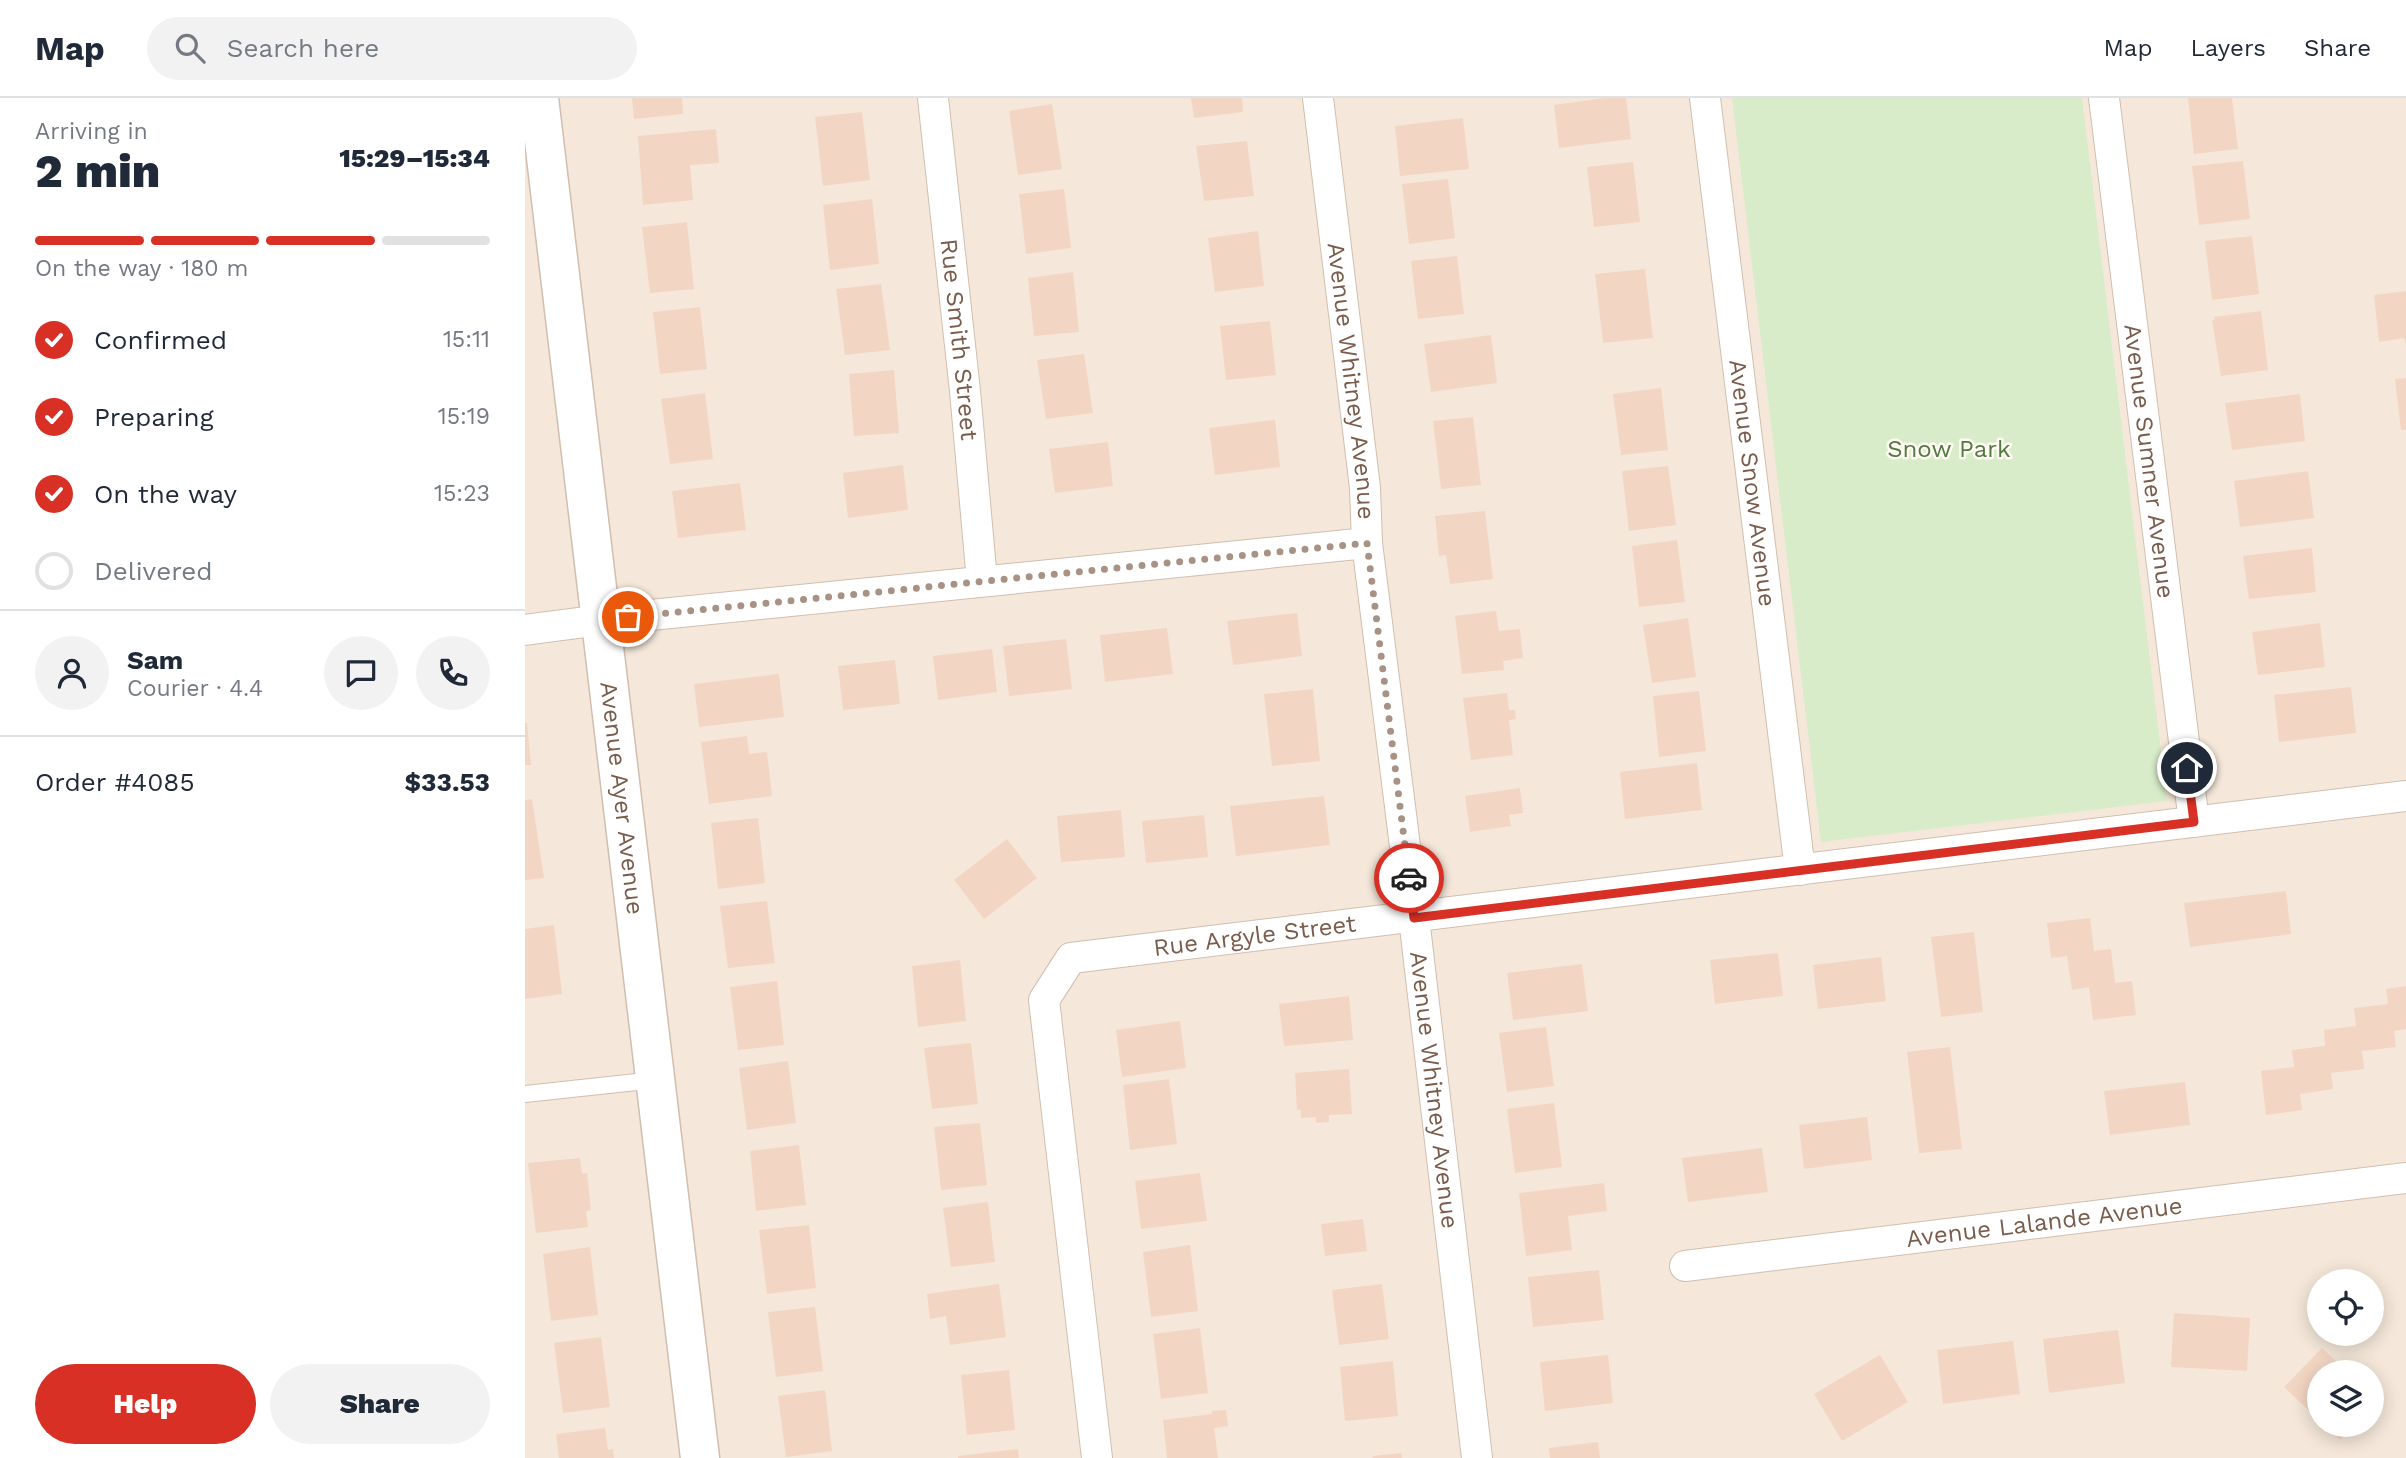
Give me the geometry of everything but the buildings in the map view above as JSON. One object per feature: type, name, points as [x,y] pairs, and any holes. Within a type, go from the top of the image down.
[{"type":"street","name":"Avenue Ayer Avenue","points":[[539,98],[699,1458]]},
{"type":"street","name":"Rue Smith Street","points":[[933,98],[965,391],[982,581]]},
{"type":"street","name":"Avenue Whitney Avenue","points":[[1318,98],[1365,488],[1367,543],[1477,1458]]},
{"type":"street","name":"Avenue Snow Avenue","points":[[1705,98],[1800,870]]},
{"type":"street","name":"Avenue Sumner Avenue","points":[[2105,98],[2194,822]]},
{"type":"street","points":[[525,630],[601,620],[1367,543]]},
{"type":"street","name":"Rue Argyle Street","points":[[1097,1458],[1044,1000],[1071,958],[2406,796]]},
{"type":"street","name":"Avenue Lalande Avenue","points":[[1685,1266],[2406,1178]]},
{"type":"lane","points":[[525,1094],[656,1080]]},
{"type":"shaded area","points":[[525,98],[2406,98],[2406,1458],[525,1458]]},
{"type":"green space","name":"Snow Park","points":[[1732,98],[2082,98],[2167,801],[1821,842]]},
{"type":"way so far","points":[[628,617],[1367,543],[1409,878]]},
{"type":"route","points":[[1409,878],[1414,918],[2194,822],[2187,768]]}]
